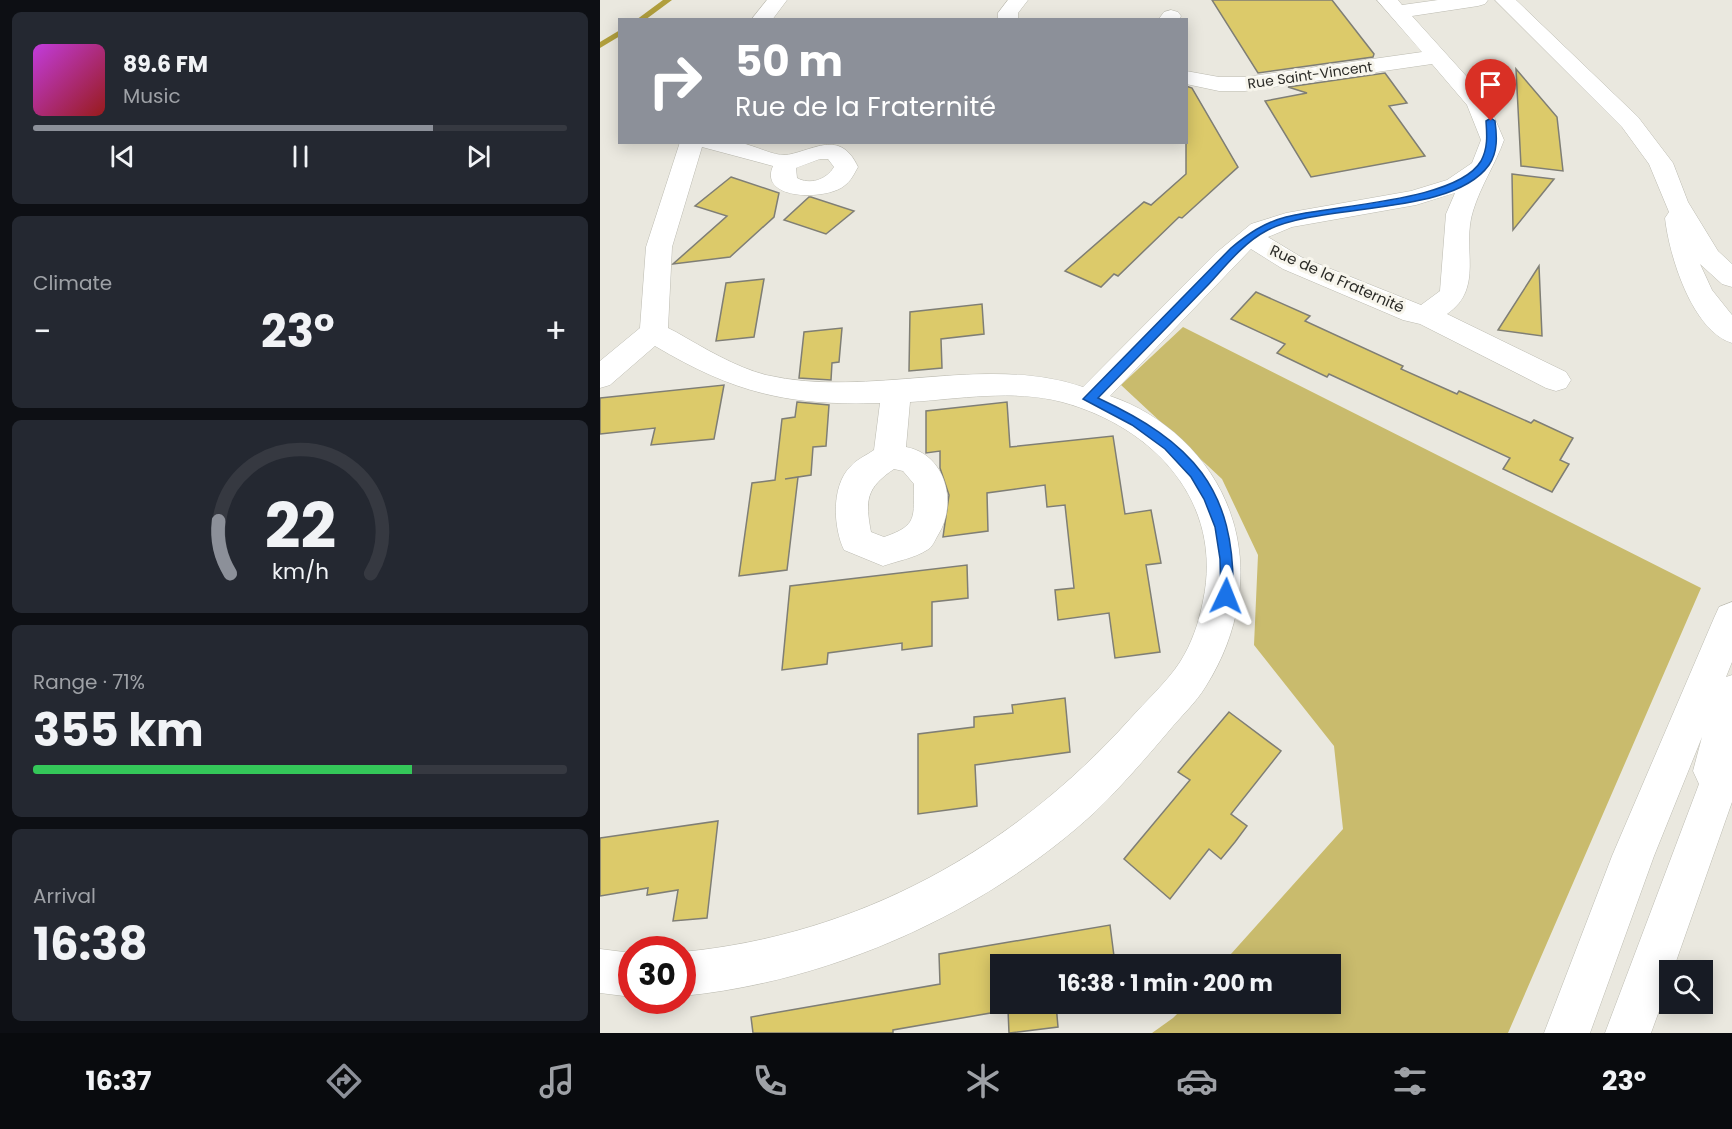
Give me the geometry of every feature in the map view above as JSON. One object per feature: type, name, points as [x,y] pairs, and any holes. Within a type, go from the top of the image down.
[{"type":"street","points":[[763,18],[777,0]]},
{"type":"street","points":[[1008,18],[1008,14],[1018,0]]},
{"type":"street","points":[[1392,6],[1478,0]]},
{"type":"street","points":[[1505,0],[1630,122],[1661,163],[1676,201],[1708,256],[1732,278]]},
{"type":"street","name":"Rue de la Fraternité","points":[[1089,399],[1250,237],[1272,224],[1288,220],[1428,196],[1459,184],[1474,175],[1485,164],[1493,142],[1491,121],[1478,103],[1392,6]]},
{"type":"street","name":"Rue Saint-Vincent","points":[[1188,77],[1219,84],[1245,84],[1435,57]]},
{"type":"street","points":[[600,377],[654,332],[659,248],[691,144]]},
{"type":"street","points":[[717,144],[788,163]]},
{"type":"street","name":"Rue de la Fraternité","points":[[1426,315],[1448,300],[1454,292],[1459,214],[1474,175]]},
{"type":"street","points":[[1676,201],[1680,249],[1686,266],[1706,302],[1732,333]]},
{"type":"street","name":"Rue de la Fraternité","points":[[1250,237],[1292,263],[1413,313],[1426,315],[1556,380]]},
{"type":"street","points":[[654,332],[675,346],[767,386],[849,393],[1014,385],[1065,392],[1089,399],[1137,422],[1170,446],[1195,474],[1210,497],[1222,527],[1227,559],[1226,596],[1213,634],[1194,672],[1124,754],[1081,798],[1028,839],[959,885],[908,913],[837,943],[760,964],[696,972]]},
{"type":"street","points":[[888,456],[896,392]]},
{"type":"street","points":[[1567,1033],[1633,856],[1732,618]]},
{"type":"street","points":[[1698,843],[1722,723],[1732,692]]},
{"type":"street","points":[[1628,1033],[1732,747]]},
{"type":"street","points":[[600,971],[618,973]]},
{"type":"shaded area","points":[[1183,327],[1701,588],[1508,1033],[1152,1033],[1177,1014],[1341,1014],[1341,954],[1231,954],[1343,829],[1334,746],[1254,645],[1258,555],[1222,479],[1121,385]]},
{"type":"building","points":[[1212,0],[1332,0],[1374,54],[1373,57],[1258,73]]},
{"type":"building","points":[[1516,69],[1557,117],[1563,171],[1521,166]]},
{"type":"building","points":[[1385,73],[1407,103],[1389,106],[1425,156],[1311,177],[1265,101],[1307,93],[1288,87]]},
{"type":"building","points":[[1188,87],[1192,88],[1238,167],[1182,218],[1179,217],[1118,276],[1114,274],[1101,287],[1065,271],[1144,202],[1151,205],[1186,174]]},
{"type":"building","points":[[1512,174],[1554,179],[1513,230]]},
{"type":"building","points":[[731,177],[779,193],[774,217],[730,257],[673,264],[727,216],[695,206]]},
{"type":"building","points":[[809,197],[854,211],[826,234],[784,220]]},
{"type":"building","points":[[1539,266],[1542,336],[1498,330]]},
{"type":"building","points":[[764,279],[754,337],[716,341],[726,283]]},
{"type":"building","points":[[1256,292],[1310,316],[1305,321],[1403,366],[1401,369],[1457,394],[1459,391],[1531,423],[1534,420],[1573,438],[1560,460],[1569,464],[1552,492],[1503,469],[1510,458],[1329,374],[1327,377],[1277,353],[1285,344],[1231,319]]},
{"type":"building","points":[[982,304],[984,334],[941,339],[942,368],[909,371],[910,312]]},
{"type":"building","points":[[842,328],[839,362],[832,363],[831,380],[799,378],[804,332]]},
{"type":"building","points":[[724,385],[714,439],[651,445],[655,428],[600,434],[600,398]]},
{"type":"building","points":[[797,402],[829,405],[826,446],[813,447],[811,475],[798,477],[787,570],[739,576],[752,483],[775,480],[782,419],[795,417]]},
{"type":"building","points":[[1007,402],[1010,447],[1113,436],[1125,514],[1151,510],[1161,563],[1146,565],[1160,652],[1115,658],[1109,613],[1058,620],[1055,590],[1074,588],[1065,505],[1047,507],[1045,485],[987,493],[988,531],[943,537],[949,495],[940,468],[940,451],[926,453],[926,411]]},
{"type":"building","points":[[967,565],[968,598],[932,602],[932,646],[902,650],[902,643],[828,653],[827,664],[782,670],[790,586]]},
{"type":"building","points":[[1065,698],[1070,752],[975,765],[977,806],[918,814],[918,734],[974,727],[974,717],[1013,713],[1012,705]]},
{"type":"building","points":[[1229,712],[1281,751],[1231,814],[1247,826],[1235,842],[1221,859],[1209,849],[1170,899],[1124,859],[1190,780],[1178,772]]},
{"type":"building","points":[[718,821],[707,918],[673,921],[678,890],[647,895],[648,888],[600,896],[600,838]]},
{"type":"building","points":[[1110,925],[1114,954],[990,954],[990,1013],[893,1030],[893,1033],[753,1033],[751,1017],[940,984],[939,954]]},
{"type":"building","points":[[1008,1014],[1057,1014],[1058,1027],[1009,1033]]},
{"type":"waterway","points":[[642,18],[668,0]]},
{"type":"waterway","points":[[600,46],[618,33]]},
{"type":"route","points":[[1226,596],[1227,559],[1222,527],[1210,497],[1195,474],[1170,446],[1137,422],[1113,408],[1089,399],[1234,251],[1261,229],[1288,220],[1428,196],[1459,184],[1474,175],[1485,164],[1493,142],[1491,121]]}]
